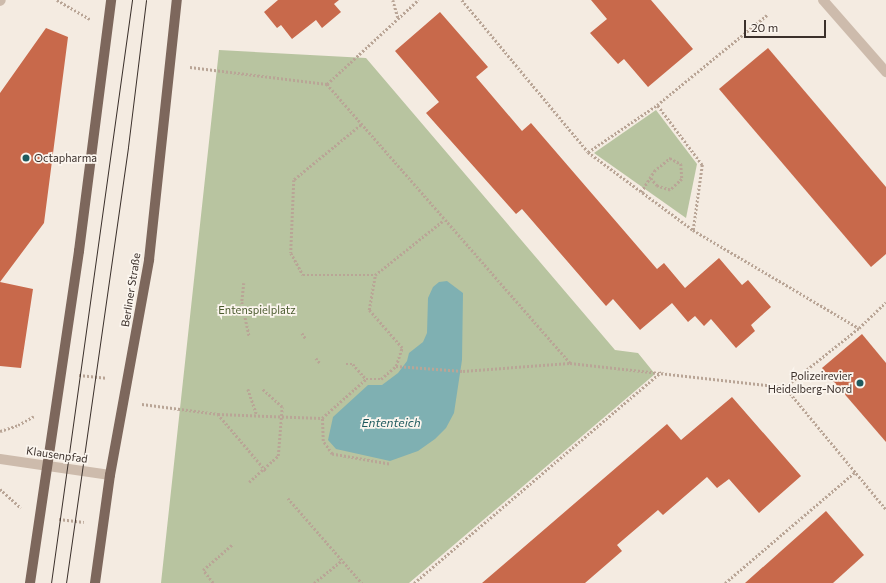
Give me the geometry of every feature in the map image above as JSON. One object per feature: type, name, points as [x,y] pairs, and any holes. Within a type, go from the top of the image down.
[{"type":"main road","points":[[30,583],[46,465],[79,251],[111,0]]},
{"type":"main road","name":"Berliner Straße","points":[[95,583],[110,475],[149,260],[176,0]]},
{"type":"street","points":[[823,0],[886,72]]},
{"type":"street","name":"Klausenpfad","points":[[0,460],[46,465],[110,475]]},
{"type":"path","points":[[57,0],[90,20]]},
{"type":"path","points":[[393,0],[398,17]]},
{"type":"path","points":[[327,84],[418,0]]},
{"type":"path","points":[[462,0],[588,152],[693,230],[859,328]]},
{"type":"path","points":[[588,152],[657,105],[767,15]]},
{"type":"path","points":[[185,66],[327,84],[361,125],[570,363]]},
{"type":"path","points":[[657,105],[702,165],[693,230]]},
{"type":"path","points":[[361,125],[294,180],[291,253],[303,275],[375,275],[444,220]]},
{"type":"path","points":[[611,136],[613,140]]},
{"type":"path","points":[[641,192],[654,171],[670,158],[681,164],[682,179],[670,190],[657,186],[650,178]]},
{"type":"path","points":[[137,403],[218,414],[322,418],[366,379],[381,379],[396,366],[402,348],[369,310],[375,275]]},
{"type":"path","points":[[244,283],[242,302],[249,336]]},
{"type":"path","points":[[785,387],[859,328],[886,302]]},
{"type":"path","points":[[302,333],[306,339]]},
{"type":"path","points":[[316,358],[320,363]]},
{"type":"path","points":[[396,366],[463,371],[570,363],[785,387],[854,473],[886,509]]},
{"type":"path","points":[[346,364],[353,364],[366,379]]},
{"type":"path","points":[[58,386],[69,388],[71,374],[106,379],[109,368],[129,371]]},
{"type":"path","points":[[414,583],[661,372]]},
{"type":"path","points":[[249,482],[278,456],[282,407],[262,388]]},
{"type":"path","points":[[248,389],[257,415]]},
{"type":"path","points":[[218,414],[267,472]]},
{"type":"path","points":[[0,431],[18,425],[35,416]]},
{"type":"path","points":[[322,418],[323,442],[332,454],[389,464]]},
{"type":"path","points":[[725,583],[854,473]]},
{"type":"path","points":[[0,489],[21,508]]},
{"type":"path","points":[[288,498],[362,583]]},
{"type":"path","points":[[55,518],[84,522],[86,512],[104,514]]},
{"type":"path","points":[[214,583],[203,570],[233,544]]},
{"type":"path","points":[[314,583],[342,560]]},
{"type":"green space","name":"Entenspielplatz","points":[[219,50],[366,58],[615,350],[638,353],[655,374],[409,583],[161,583]]},
{"type":"green space","points":[[656,110],[697,164],[686,218],[594,153]]},
{"type":"water","name":"Ententeich","points":[[447,281],[463,293],[462,360],[454,413],[446,428],[435,439],[418,451],[390,461],[336,449],[328,440],[333,417],[368,385],[382,385],[398,373],[407,361],[409,353],[423,342],[427,333],[428,298],[433,287],[439,282]]},
{"type":"building","points":[[278,0],[339,0],[334,4],[341,12],[322,28],[316,20],[292,39],[281,25],[277,28],[264,12]]},
{"type":"building","points":[[591,0],[651,0],[693,49],[648,87],[624,59],[618,64],[590,33],[607,19]]},
{"type":"building","points":[[440,12],[488,67],[476,77],[522,131],[531,123],[657,269],[664,263],[685,288],[719,258],[742,285],[748,280],[771,307],[751,325],[755,331],[736,348],[711,319],[704,326],[695,316],[688,322],[672,303],[640,330],[613,299],[606,306],[522,209],[516,214],[426,113],[439,102],[395,51]]},
{"type":"building","name":"Octapharma","points":[[46,28],[68,37],[44,223],[0,282],[0,93]]},
{"type":"building","points":[[768,48],[886,187],[886,254],[871,267],[719,89]]},
{"type":"building","points":[[0,282],[33,289],[21,368],[0,366]]},
{"type":"building","name":"Polizeirevier Heidelberg-Nord","points":[[862,334],[886,363],[886,442],[822,368]]},
{"type":"building","points":[[732,397],[801,476],[759,513],[729,479],[717,488],[707,477],[663,515],[658,510],[617,545],[622,551],[585,583],[482,583],[667,424],[681,440]]},
{"type":"building","points":[[826,511],[864,555],[833,583],[745,583]]},
{"type":"tram line","points":[[51,583],[132,0]]},
{"type":"tram line","points":[[66,583],[128,147],[146,0]]},
{"type":"place","name":"Octapharma","points":[[26,158]]},
{"type":"place","name":"Polizeirevier Heidelberg-Nord","points":[[860,383]]}]
